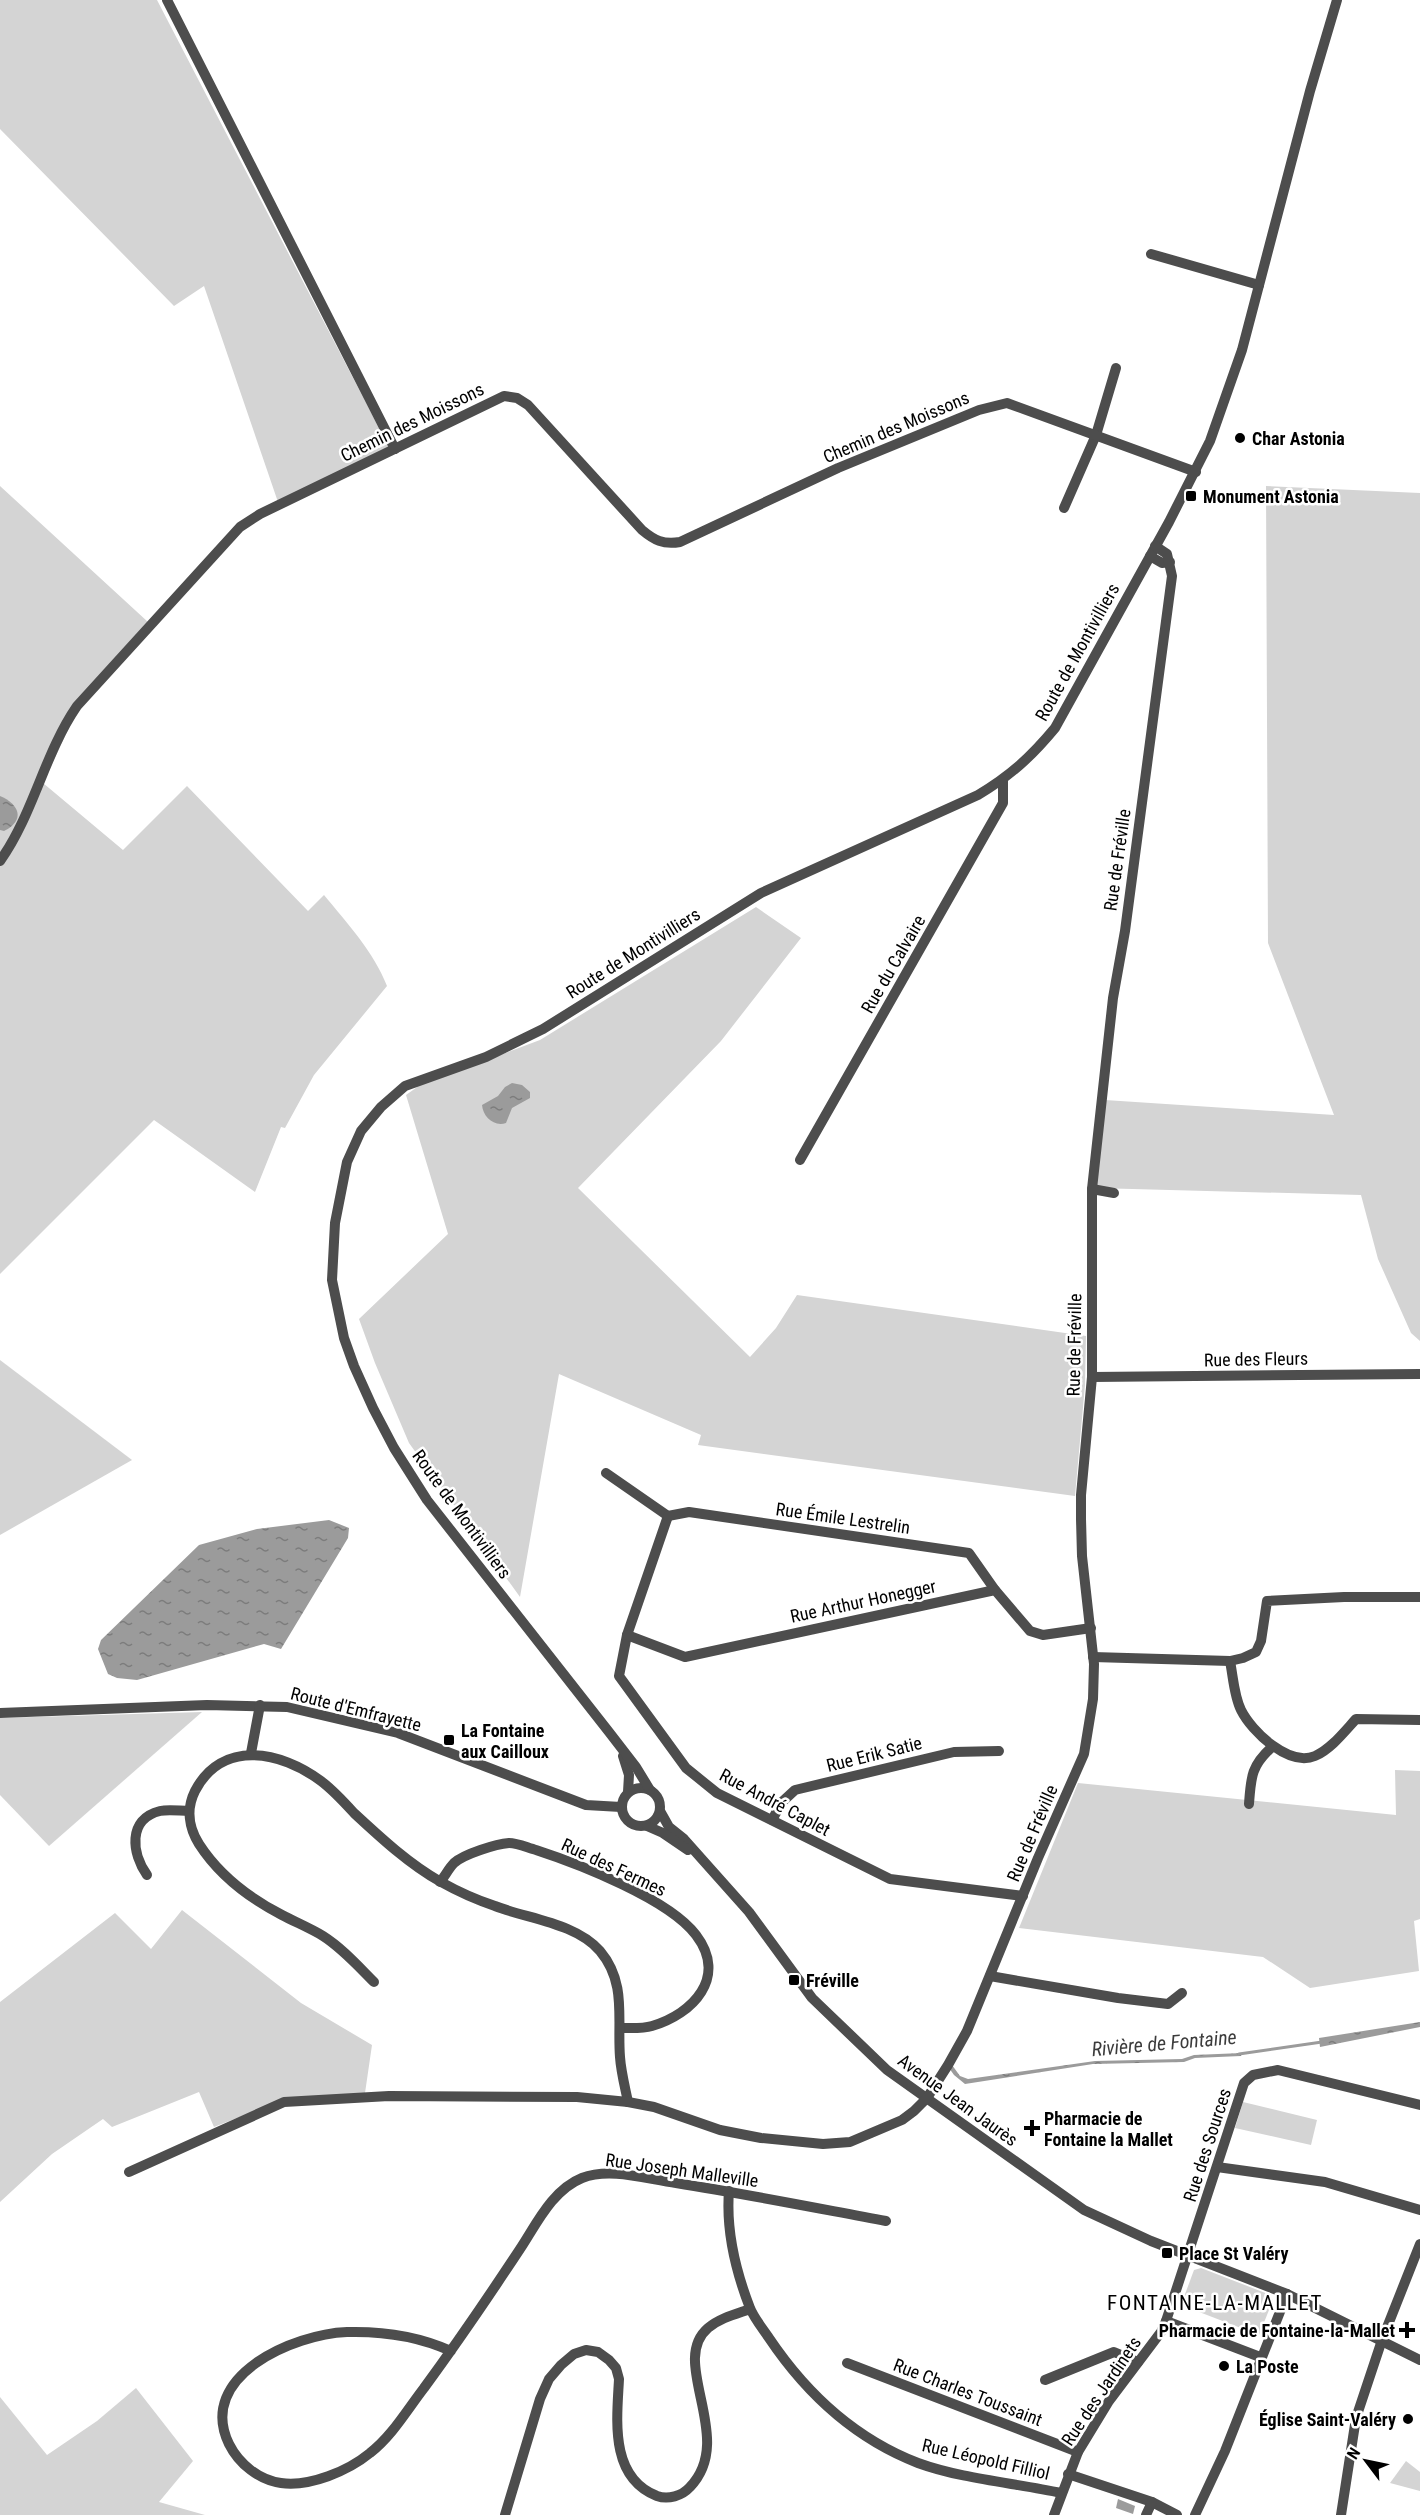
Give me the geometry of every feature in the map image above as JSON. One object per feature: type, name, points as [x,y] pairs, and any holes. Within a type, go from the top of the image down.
[{"type":"street","points":[[167,0],[395,449]]},
{"type":"street","name":"Route de Montivilliers","points":[[650,1790],[636,1767],[427,1500],[394,1448],[373,1408],[344,1338],[332,1280],[335,1223],[347,1162],[361,1131],[381,1107],[405,1086],[486,1057],[543,1029],[761,893],[978,795],[1003,781],[1030,758],[1055,728],[1196,472],[1222,408],[1242,350],[1337,0]]},
{"type":"street","points":[[1151,254],[1259,285]]},
{"type":"street","points":[[1064,508],[1095,435],[1116,368]]},
{"type":"street","name":"Chemin des Moissons","points":[[2,852],[29,809],[65,723],[77,706],[240,527],[260,514],[504,396],[517,398],[528,405],[642,530],[660,542],[669,544],[680,542],[838,468],[979,410],[1007,403],[1095,435]]},
{"type":"street","points":[[1095,435],[1196,472]]},
{"type":"street","name":"Rue de Fréville","points":[[129,2172],[284,2102],[389,2097],[524,2095],[577,2097],[628,2102],[654,2108],[720,2130],[760,2138],[823,2144],[850,2142],[872,2134],[902,2120],[927,2098],[967,2031],[1084,1754],[1093,1699],[1091,1628],[1082,1556],[1081,1494],[1092,1377],[1092,1190],[1113,998],[1125,931],[1172,576],[1170,562],[1162,563],[1152,551]]},
{"type":"street","name":"Rue du Calvaire","points":[[800,1160],[1003,803],[1003,781]]},
{"type":"street","points":[[1092,1190],[1114,1192]]},
{"type":"street","name":"Rue des Fleurs","points":[[1092,1377],[1420,1374]]},
{"type":"street","points":[[606,1473],[668,1516]]},
{"type":"street","name":"Rue Émile Lestrelin","points":[[668,1516],[689,1512],[969,1553],[995,1590]]},
{"type":"street","name":"Rue André Caplet","points":[[668,1516],[627,1635],[619,1676],[686,1768],[717,1793],[890,1879],[1023,1896]]},
{"type":"street","points":[[995,1590],[1030,1631],[1043,1635],[1091,1628]]},
{"type":"street","name":"Rue Arthur Honegger","points":[[627,1635],[685,1657],[995,1590]]},
{"type":"street","points":[[1093,1657],[1230,1660],[1243,1658],[1256,1652],[1261,1641],[1267,1601],[1344,1597],[1420,1597]]},
{"type":"street","points":[[1230,1660],[1240,1709],[1255,1730],[1272,1747],[1292,1756],[1313,1757],[1328,1748],[1356,1719],[1420,1720]]},
{"type":"street","name":"Route d'Emfrayette","points":[[0,1713],[207,1705],[260,1705],[314,1712],[398,1733],[586,1805],[621,1807]]},
{"type":"street","points":[[251,1753],[260,1705]]},
{"type":"street","name":"Route de Montivilliers","points":[[618,1744],[629,1775],[628,1792]]},
{"type":"street","points":[[1249,1804],[1251,1776],[1255,1766],[1272,1747]]},
{"type":"street","name":"Rue Erik Satie","points":[[772,1820],[782,1802],[795,1790],[954,1752],[999,1750]]},
{"type":"street","points":[[374,1982],[323,1936],[255,1900],[234,1884],[199,1843],[191,1829],[189,1811],[196,1790],[209,1772],[220,1762],[251,1753],[300,1768],[322,1781],[390,1845],[440,1882],[495,1906],[571,1931],[590,1942],[600,1951],[614,1971],[620,2001],[620,2056],[628,2102]]},
{"type":"street","points":[[640,1788],[650,1790],[657,1797],[660,1811],[656,1820],[647,1826],[632,1824],[624,1817],[621,1807],[628,1792],[640,1788]]},
{"type":"street","points":[[147,1875],[136,1855],[134,1842],[138,1829],[152,1814],[160,1811],[189,1811]]},
{"type":"street","name":"Avenue Jean Jaurès","points":[[660,1811],[669,1827],[684,1839],[749,1912],[812,1998],[828,2016],[887,2070],[1084,2210],[1151,2241],[1287,2294],[1420,2360]]},
{"type":"street","name":"Avenue Jean Jaurès","points":[[647,1826],[663,1833],[702,1860]]},
{"type":"street","name":"Rue des Fermes","points":[[440,1882],[455,1862],[494,1845],[512,1843],[574,1862],[672,1913],[695,1933],[704,1946],[708,1959],[708,1978],[703,1991],[690,2007],[675,2018],[649,2027],[620,2028]]},
{"type":"street","points":[[990,1976],[1118,1998],[1168,2004],[1182,1993]]},
{"type":"street","name":"Rue des Sources","points":[[1166,2321],[1244,2083],[1253,2075],[1278,2070],[1420,2105]]},
{"type":"street","points":[[1217,2167],[1325,2182],[1420,2210]]},
{"type":"street","name":"Rue Joseph Malleville","points":[[451,2350],[428,2340],[401,2334],[346,2332],[318,2336],[269,2354],[251,2366],[229,2392],[224,2411],[225,2429],[230,2444],[241,2461],[255,2474],[272,2482],[293,2484],[314,2480],[370,2454],[390,2434],[451,2350],[553,2199],[578,2180],[594,2174],[615,2174],[729,2191],[886,2221]]},
{"type":"street","name":"Rue Léopold Filliol","points":[[729,2191],[728,2209],[733,2249],[750,2309],[784,2361],[815,2396],[843,2420],[887,2449],[919,2463],[947,2471],[1061,2493]]},
{"type":"street","points":[[1341,2515],[1356,2418],[1382,2340],[1420,2244]]},
{"type":"street","points":[[1195,2515],[1225,2451],[1260,2357],[1287,2294]]},
{"type":"street","points":[[505,2515],[540,2399],[549,2379],[574,2354],[586,2350],[604,2355],[616,2368],[619,2379],[618,2449],[635,2481],[658,2496],[668,2498],[680,2495],[690,2487],[705,2464],[708,2430],[694,2358],[696,2346],[701,2335],[710,2327],[750,2309]]},
{"type":"street","points":[[1166,2321],[1260,2357]]},
{"type":"street","name":"Rue des Jardinets","points":[[1054,2515],[1078,2452],[1109,2401],[1161,2332],[1166,2321]]},
{"type":"street","points":[[1045,2380],[1114,2352],[1138,2362]]},
{"type":"street","name":"Rue Charles Toussaint","points":[[847,2363],[1078,2452]]},
{"type":"street","points":[[1068,2474],[1152,2502],[1178,2515]]},
{"type":"street","points":[[1146,2515],[1152,2502]]},
{"type":"shaded area","points":[[0,0],[157,0],[393,455],[279,505],[204,286],[174,306],[0,129]]},
{"type":"shaded area","points":[[0,486],[148,622],[76,713],[43,783],[123,850],[187,786],[308,911],[324,895],[375,961],[387,986],[314,1075],[285,1128],[281,1127],[255,1192],[154,1120],[0,1274]]},
{"type":"shaded area","points":[[1266,486],[1420,493],[1420,1341],[1411,1333],[1378,1259],[1361,1195],[1095,1188],[1105,1100],[1334,1115],[1268,943]]},
{"type":"shaded area","points":[[756,907],[801,938],[721,1041],[578,1188],[750,1357],[776,1328],[797,1295],[1086,1336],[1085,1385],[1075,1496],[698,1445],[701,1435],[559,1374],[520,1597],[409,1443],[359,1319],[448,1234],[406,1095],[420,1085],[540,1040]]},
{"type":"shaded area","points":[[0,1360],[132,1460],[0,1535]]},
{"type":"shaded area","points":[[202,1712],[49,1846],[0,1795],[0,1718]]},
{"type":"shaded area","points":[[1395,1770],[1420,1771],[1420,1919],[1414,1921],[1419,1971],[1310,1988],[1263,1957],[1019,1928],[1078,1783],[1396,1815]]},
{"type":"shaded area","points":[[182,1910],[301,2003],[372,2045],[365,2093],[283,2100],[214,2127],[199,2092],[112,2127],[103,2119],[52,2154],[0,2202],[0,2002],[115,1913],[151,1949]]},
{"type":"shaded area","points":[[1243,2102],[1317,2120],[1311,2145],[1235,2128]]},
{"type":"shaded area","points":[[1201,2268],[1268,2294],[1273,2300],[1259,2335],[1181,2305],[1194,2270]]},
{"type":"shaded area","points":[[136,2388],[193,2461],[159,2502],[205,2515],[0,2515],[0,2397],[47,2455],[97,2421]]},
{"type":"shaded area","points":[[1406,2461],[1420,2472],[1420,2491],[1390,2483]]},
{"type":"water","points":[[0,796],[12,803],[17,812],[15,822],[4,831],[0,830]]},
{"type":"water","points":[[512,1083],[522,1085],[530,1092],[530,1098],[512,1108],[506,1123],[497,1124],[484,1113],[482,1105],[498,1096],[505,1087]]},
{"type":"water","points":[[329,1520],[349,1528],[348,1538],[281,1649],[264,1644],[137,1680],[117,1678],[108,1674],[98,1649],[101,1640],[199,1545],[257,1529]]},
{"type":"water","points":[[1420,2022],[1420,2027],[1320,2047],[1319,2038]]},
{"type":"water","points":[[1242,2053],[1241,2056],[1195,2058],[1184,2062],[1093,2064],[965,2084],[949,2068],[952,2065],[960,2076],[968,2079],[1095,2061],[1182,2059],[1194,2055]]},
{"type":"water","points":[[1118,2499],[1135,2506],[1133,2514],[1116,2508]]},
{"type":"waterway","name":"Rivière de Fontaine","points":[[1239,2054],[1322,2042]]},
{"type":"place","name":"Char Astonia","points":[[1240,438]]},
{"type":"place","name":"Monument Astonia","points":[[1191,496]]},
{"type":"place","name":"La Fontaine aux Cailloux","points":[[449,1740]]},
{"type":"place","name":"Fréville","points":[[794,1980]]},
{"type":"place","name":"Pharmacie de Fontaine la Mallet","points":[[1032,2128]]},
{"type":"place","name":"Place St Valéry","points":[[1167,2253]]},
{"type":"place","name":"Pharmacie de Fontaine-la-Mallet","points":[[1407,2330]]},
{"type":"place","name":"La Poste","points":[[1224,2366]]},
{"type":"place","name":"Église Saint-Valéry","points":[[1408,2419]]},
{"type":"district","name":"FONTAINE-LA-MALLET","points":[[1215,2303]]}]
